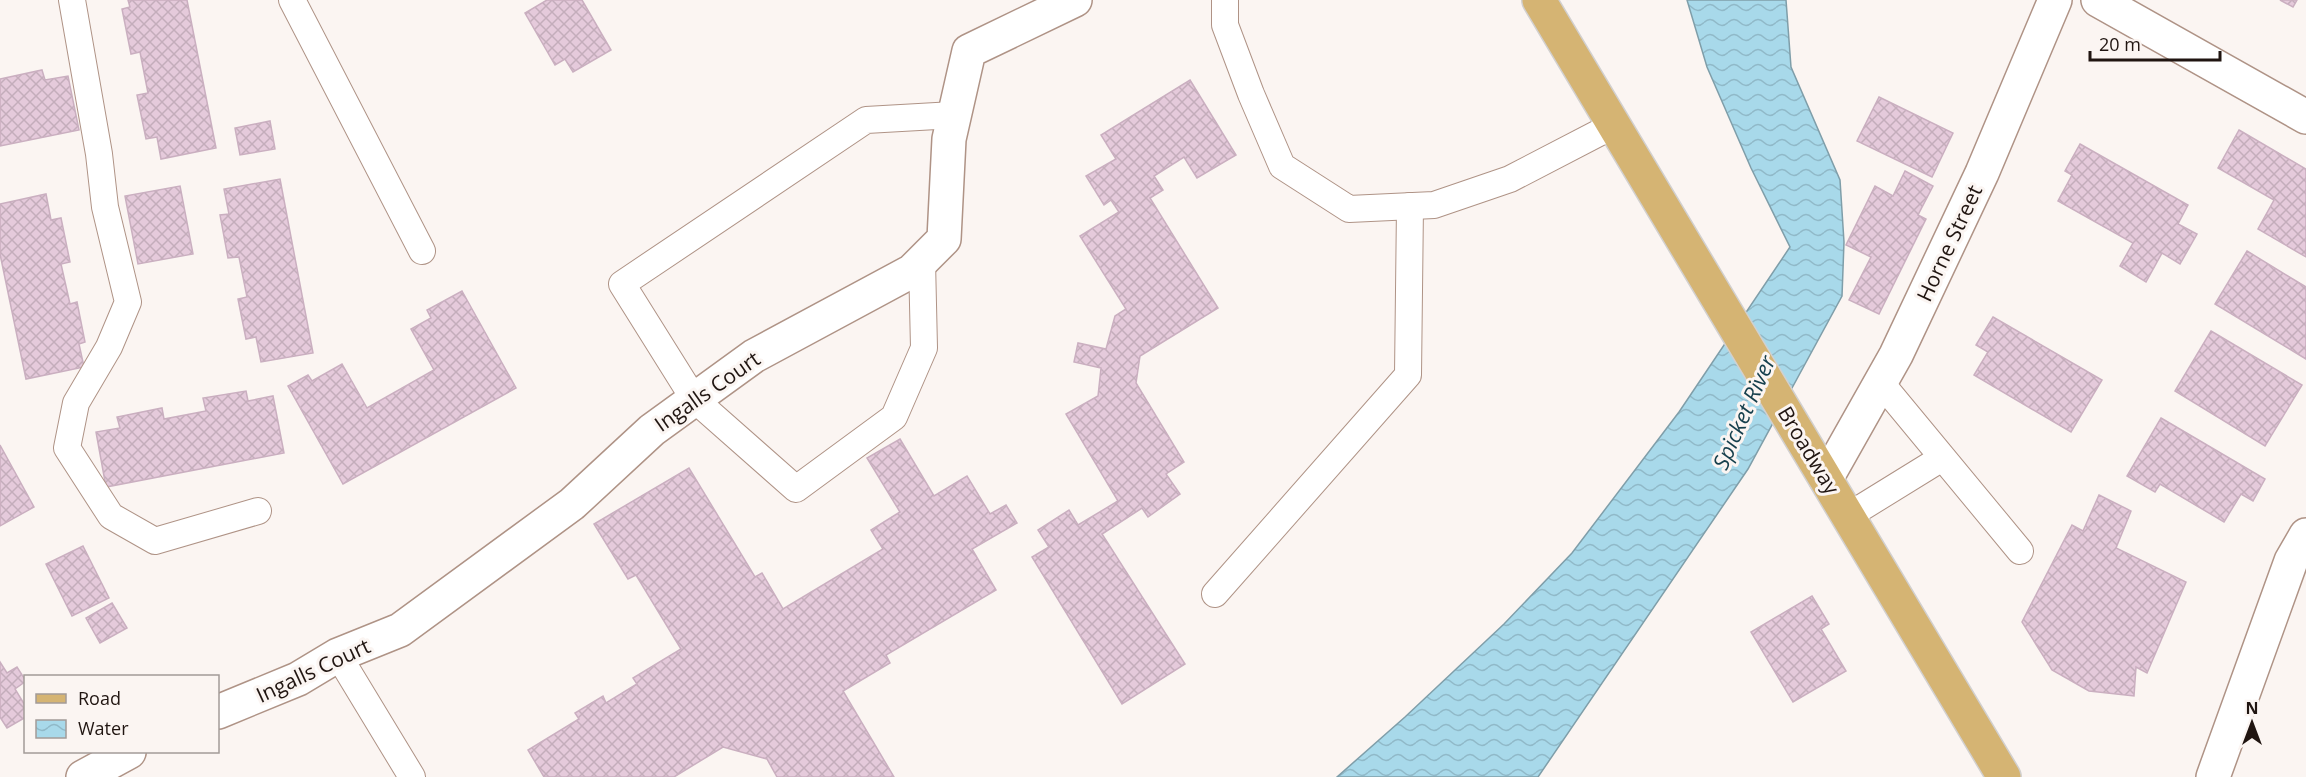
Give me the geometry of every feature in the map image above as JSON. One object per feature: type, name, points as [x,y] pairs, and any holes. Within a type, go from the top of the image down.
[{"type":"main road","name":"Broadway","points":[[1539,0],[2004,777]]},
{"type":"street","name":"Ingalls Court","points":[[219,712],[298,679],[338,655],[400,630],[572,504],[652,430],[754,356],[912,271],[944,239],[949,139],[969,51],[1075,0]]},
{"type":"street","name":"Horne Street","points":[[1826,478],[1896,355],[1982,173],[2055,0]]},
{"type":"street","points":[[2098,0],[2306,117]]},
{"type":"street","points":[[2213,777],[2291,561],[2306,535]]},
{"type":"street","points":[[82,777],[127,753]]},
{"type":"lane","points":[[72,0],[99,154],[105,207],[128,303],[109,346],[76,403],[67,448],[111,516],[155,541],[258,511]]},
{"type":"lane","points":[[292,0],[422,250]]},
{"type":"lane","points":[[1225,0],[1225,25],[1282,166],[1349,209],[1434,205],[1510,179],[1614,125]]},
{"type":"lane","points":[[922,261],[924,348],[894,417],[796,489],[694,399],[622,284],[866,120],[954,115]]},
{"type":"lane","points":[[1215,594],[1408,375],[1410,206]]},
{"type":"lane","points":[[1881,383],[2020,551]]},
{"type":"lane","points":[[1848,516],[1942,458]]},
{"type":"lane","points":[[338,655],[412,777]]},
{"type":"water","name":"Spicket River","points":[[1687,0],[1786,0],[1791,67],[1840,180],[1844,242],[1842,296],[1748,469],[1538,777],[1337,777],[1504,624],[1572,553],[1679,412],[1790,247],[1751,168],[1707,67]]},
{"type":"building","points":[[128,0],[187,0],[216,148],[161,159],[157,137],[146,139],[137,95],[148,93],[140,52],[131,54],[122,9],[130,7]]},
{"type":"building","points":[[547,0],[582,0],[611,50],[573,72],[565,59],[555,65],[525,13]]},
{"type":"building","points":[[2280,0],[2297,0],[2293,7]]},
{"type":"building","points":[[42,70],[45,80],[68,76],[79,130],[0,146],[0,79]]},
{"type":"building","points":[[1190,80],[1236,155],[1197,178],[1184,157],[1154,176],[1163,190],[1150,198],[1218,308],[1140,356],[1136,383],[1184,462],[1166,474],[1180,494],[1148,517],[1142,508],[1102,534],[1185,664],[1122,704],[1032,557],[1049,547],[1038,530],[1069,510],[1078,525],[1118,501],[1066,414],[1098,396],[1101,368],[1074,362],[1078,343],[1106,349],[1115,316],[1126,309],[1080,236],[1119,212],[1111,200],[1104,205],[1086,176],[1116,159],[1101,135]]},
{"type":"building","points":[[1879,97],[1953,133],[1932,177],[1857,141]]},
{"type":"building","points":[[270,121],[275,149],[240,155],[235,128]]},
{"type":"building","points":[[2239,130],[2306,169],[2306,257],[2258,229],[2274,200],[2218,168]]},
{"type":"building","points":[[2080,144],[2188,205],[2178,224],[2197,234],[2180,264],[2162,253],[2146,282],[2120,266],[2133,243],[2058,201],[2072,175],[2065,171]]},
{"type":"building","points":[[1905,171],[1933,186],[1918,215],[1926,219],[1879,314],[1849,300],[1871,257],[1846,245],[1875,186],[1893,196]]},
{"type":"building","points":[[280,179],[313,353],[261,362],[256,337],[246,339],[238,299],[247,297],[239,257],[228,258],[220,215],[229,214],[224,189]]},
{"type":"building","points":[[180,186],[193,254],[138,264],[125,196]]},
{"type":"building","points":[[46,194],[51,220],[61,218],[70,262],[61,264],[70,304],[77,302],[85,342],[79,344],[84,367],[26,379],[0,254],[0,204]]},
{"type":"building","points":[[2247,251],[2306,287],[2306,359],[2215,304]]},
{"type":"building","points":[[462,291],[516,388],[343,484],[288,386],[308,375],[312,381],[342,364],[367,408],[434,370],[411,329],[431,318],[427,310]]},
{"type":"building","points":[[1993,317],[2102,380],[2071,432],[1974,375],[1988,352],[1976,345]]},
{"type":"building","points":[[2211,331],[2302,385],[2265,446],[2175,391]]},
{"type":"building","points":[[246,391],[248,401],[273,396],[284,453],[106,487],[96,432],[120,428],[117,417],[162,408],[164,419],[206,411],[203,398]]},
{"type":"building","points":[[2161,418],[2265,479],[2253,501],[2241,494],[2224,522],[2160,484],[2155,492],[2127,476]]},
{"type":"building","points":[[900,439],[934,496],[967,476],[990,514],[1006,505],[1017,523],[972,549],[996,590],[886,655],[890,663],[843,691],[894,777],[777,777],[767,759],[723,747],[674,777],[544,777],[528,750],[579,719],[575,713],[603,696],[606,703],[637,684],[633,678],[681,649],[636,575],[628,579],[594,524],[689,468],[755,577],[762,573],[783,609],[883,549],[871,530],[900,512],[867,458]]},
{"type":"building","points":[[0,445],[34,507],[0,526]]},
{"type":"building","points":[[2099,495],[2131,511],[2116,548],[2186,582],[2147,673],[2136,667],[2134,696],[2089,691],[2052,670],[2022,622],[2072,525],[2083,531]]},
{"type":"building","points":[[83,546],[109,598],[72,616],[46,564]]},
{"type":"building","points":[[1812,596],[1829,624],[1821,629],[1846,671],[1793,702],[1751,632]]},
{"type":"building","points":[[112,603],[127,628],[100,643],[86,618]]},
{"type":"building","points":[[0,662],[7,673],[17,667],[24,678],[24,682],[15,689],[24,704],[24,718],[7,728],[0,717]]}]
